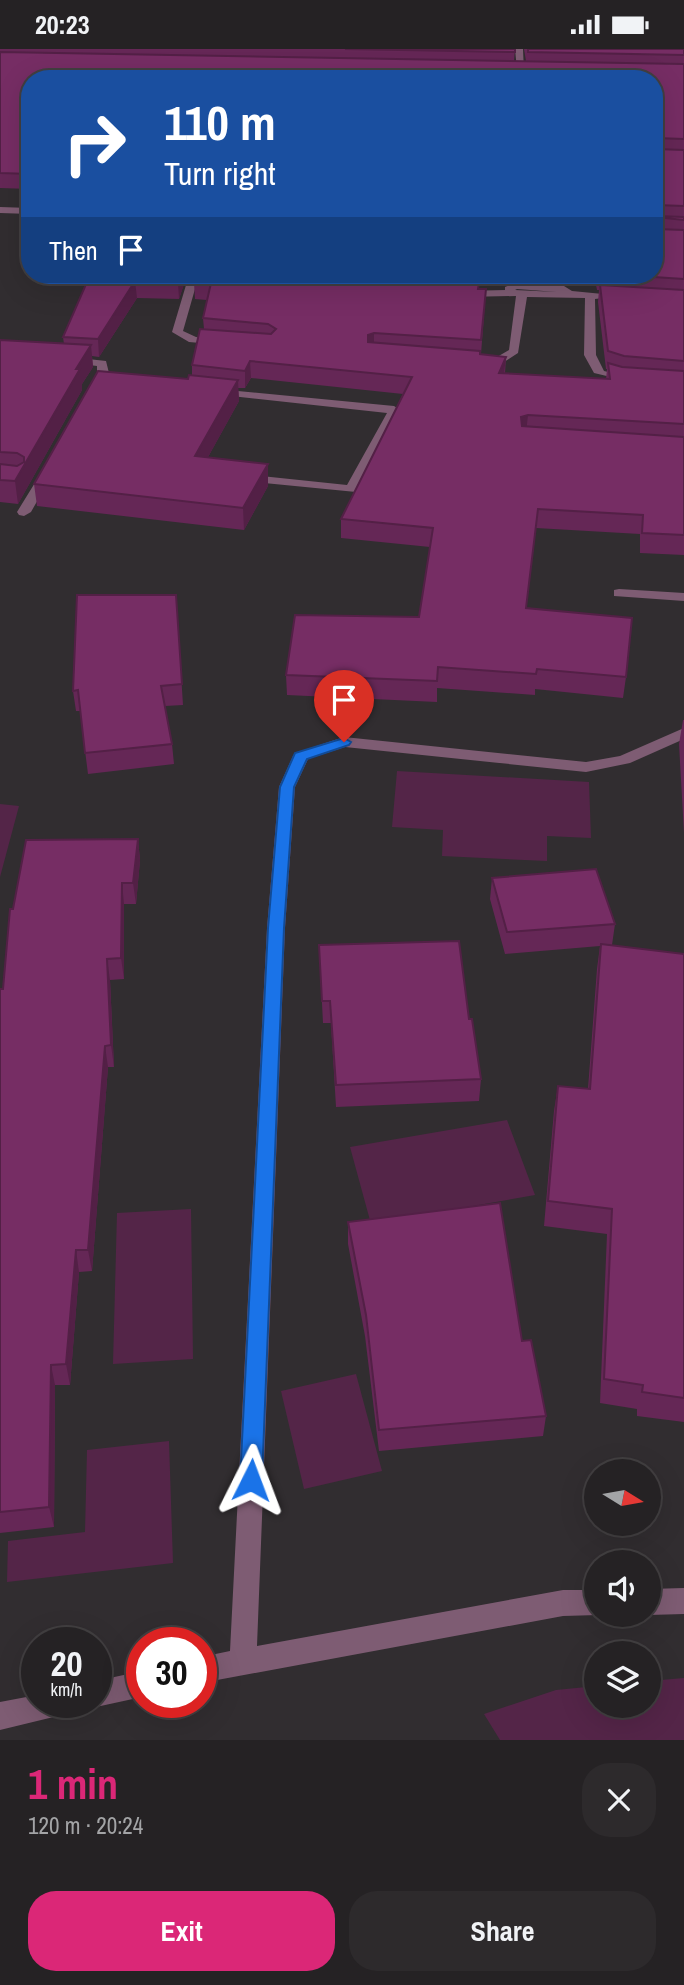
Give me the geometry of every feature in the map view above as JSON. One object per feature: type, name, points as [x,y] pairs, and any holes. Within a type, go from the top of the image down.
[{"type":"street","points":[[519,49],[521,70]]},
{"type":"street","points":[[0,211],[21,211]]},
{"type":"street","points":[[191,284],[177,333],[193,340],[234,344]]},
{"type":"street","points":[[341,290],[344,284]]},
{"type":"street","points":[[454,284],[562,291],[603,307]]},
{"type":"street","points":[[562,291],[563,284]]},
{"type":"street","points":[[392,295],[519,287]]},
{"type":"street","points":[[468,362],[500,360],[514,351],[519,287]]},
{"type":"street","points":[[590,301],[617,297]]},
{"type":"street","points":[[590,301],[590,355],[600,373],[640,381]]},
{"type":"street","points":[[61,359],[102,363],[105,381],[86,402]]},
{"type":"street","points":[[206,391],[394,410],[351,489],[228,475]]},
{"type":"street","points":[[24,512],[55,458]]},
{"type":"street","points":[[619,593],[684,597]]},
{"type":"street","points":[[243,1661],[276,928],[287,787],[300,756],[344,742],[586,768],[624,760],[684,733]]},
{"type":"street","points":[[661,1602],[684,1601]]},
{"type":"street","points":[[217,1667],[563,1603],[584,1602]]},
{"type":"street","points":[[0,1716],[21,1711]]},
{"type":"shaded area","points":[[397,771],[589,782],[591,838],[547,836],[547,861],[442,856],[443,830],[392,827]]},
{"type":"shaded area","points":[[0,804],[19,806],[0,877]]},
{"type":"shaded area","points":[[507,1120],[535,1195],[371,1224],[350,1147]]},
{"type":"shaded area","points":[[191,1209],[193,1359],[113,1364],[117,1213]]},
{"type":"shaded area","points":[[356,1374],[382,1471],[304,1489],[281,1391]]},
{"type":"shaded area","points":[[169,1441],[173,1563],[7,1582],[8,1541],[85,1532],[87,1450]]},
{"type":"shaded area","points":[[684,1678],[684,1740],[500,1740],[484,1714],[556,1690],[584,1687],[584,1718],[661,1718],[661,1680]]},
{"type":"building","points":[[345,49],[515,49],[515,52]]},
{"type":"building","points":[[528,49],[684,49],[684,55],[528,52]]},
{"type":"building","points":[[0,52],[684,64],[684,139],[663,138],[663,70],[21,70],[21,174],[0,173]]},
{"type":"building","points":[[663,149],[684,150],[684,206],[663,205]]},
{"type":"building","points":[[663,216],[684,217],[684,220],[663,218]]},
{"type":"building","points":[[663,229],[684,230],[684,279],[663,278]]},
{"type":"building","points":[[86,284],[133,284],[98,339],[63,337]]},
{"type":"building","points":[[211,284],[479,284],[478,289],[486,289],[481,340],[374,333],[368,335],[368,342],[480,351],[480,354],[506,357],[499,373],[610,379],[608,363],[622,367],[684,371],[684,424],[528,415],[521,417],[522,426],[684,437],[684,535],[642,533],[643,515],[538,509],[526,608],[632,618],[626,677],[537,669],[536,674],[438,667],[437,681],[286,675],[295,615],[419,617],[433,528],[341,519],[412,377],[250,361],[245,371],[192,365],[200,329],[271,334],[276,329],[268,324],[203,318]]},
{"type":"building","points":[[600,285],[684,290],[684,361],[624,356],[608,351]]},
{"type":"building","points":[[0,340],[91,345],[76,369],[80,369],[15,481],[0,480],[0,464],[17,466],[24,462],[24,457],[17,453],[0,452]]},
{"type":"building","points":[[98,371],[188,379],[189,375],[238,380],[195,456],[268,464],[243,508],[34,484]]},
{"type":"building","points":[[77,595],[176,595],[182,684],[161,686],[172,744],[85,753],[78,690],[73,691]]},
{"type":"building","points":[[138,839],[133,883],[122,883],[121,958],[107,959],[111,1045],[105,1046],[88,1250],[76,1250],[66,1364],[51,1365],[49,1507],[0,1512],[0,989],[3,989],[10,909],[13,909],[26,840]]},
{"type":"building","points":[[596,869],[615,924],[507,932],[492,878]]},
{"type":"building","points":[[459,941],[469,1019],[472,1019],[481,1079],[336,1085],[330,1001],[322,1001],[319,945]]},
{"type":"building","points":[[601,944],[684,954],[684,1398],[642,1392],[643,1385],[604,1379],[612,1209],[548,1201],[558,1086],[590,1089]]},
{"type":"building","points":[[500,1203],[522,1341],[531,1340],[546,1416],[379,1430],[366,1315],[348,1222]]},
{"type":"route","points":[[251,1480],[276,928],[287,787],[300,756],[344,742]]}]
